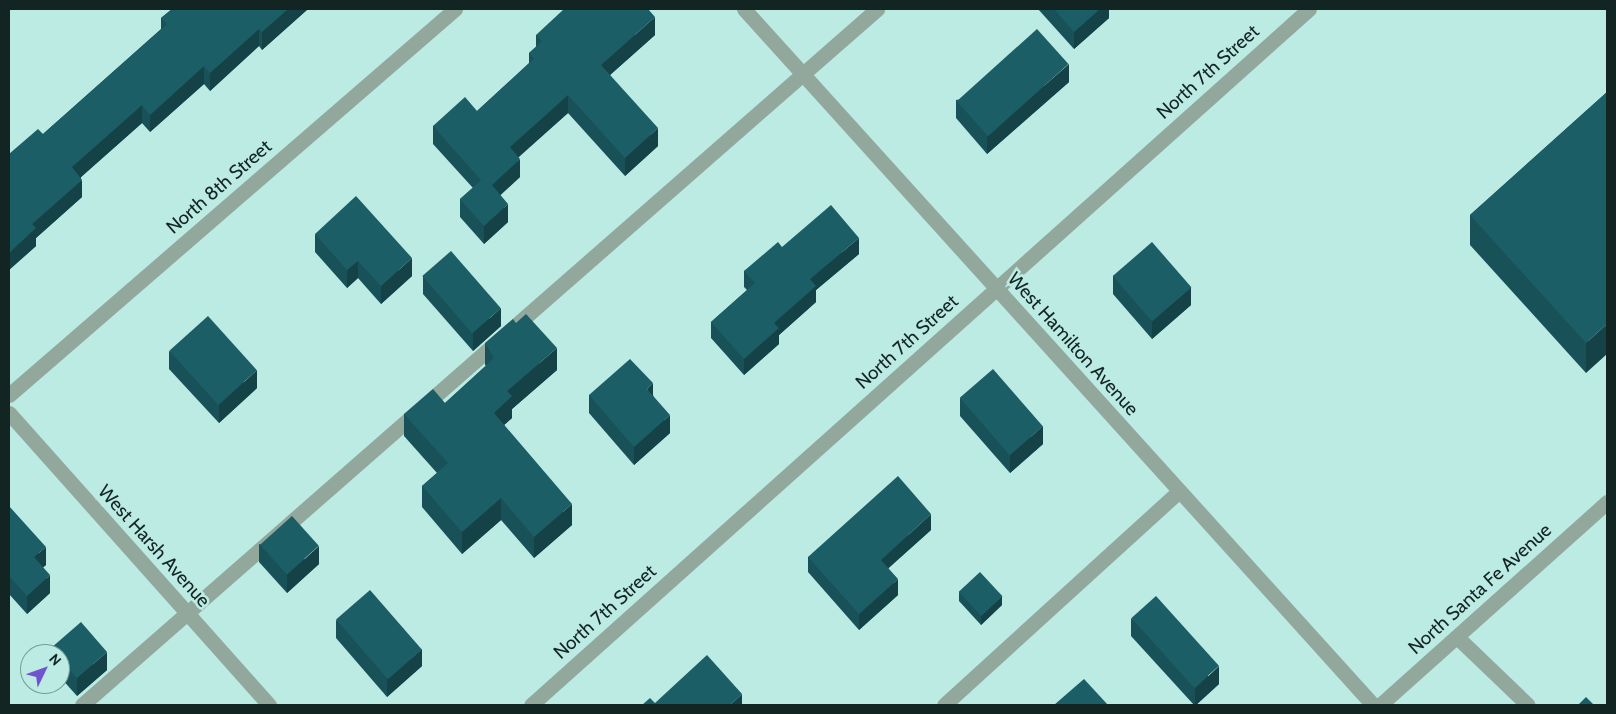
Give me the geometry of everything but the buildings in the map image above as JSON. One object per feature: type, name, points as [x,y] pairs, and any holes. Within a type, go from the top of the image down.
[{"type":"street","name":"North 8th Street","points":[[9,395],[455,9]]},
{"type":"street","name":"West Hamilton Avenue","points":[[744,9],[1373,705]]},
{"type":"street","points":[[82,705],[186,612],[804,75],[877,9]]},
{"type":"street","name":"North 7th Street","points":[[531,705],[1309,9]]},
{"type":"street","name":"West Harsh Avenue","points":[[9,413],[269,705]]},
{"type":"street","points":[[944,705],[1179,490]]},
{"type":"street","name":"North Santa Fe Avenue","points":[[1380,705],[1607,502]]},
{"type":"street","points":[[1457,637],[1528,705]]}]
